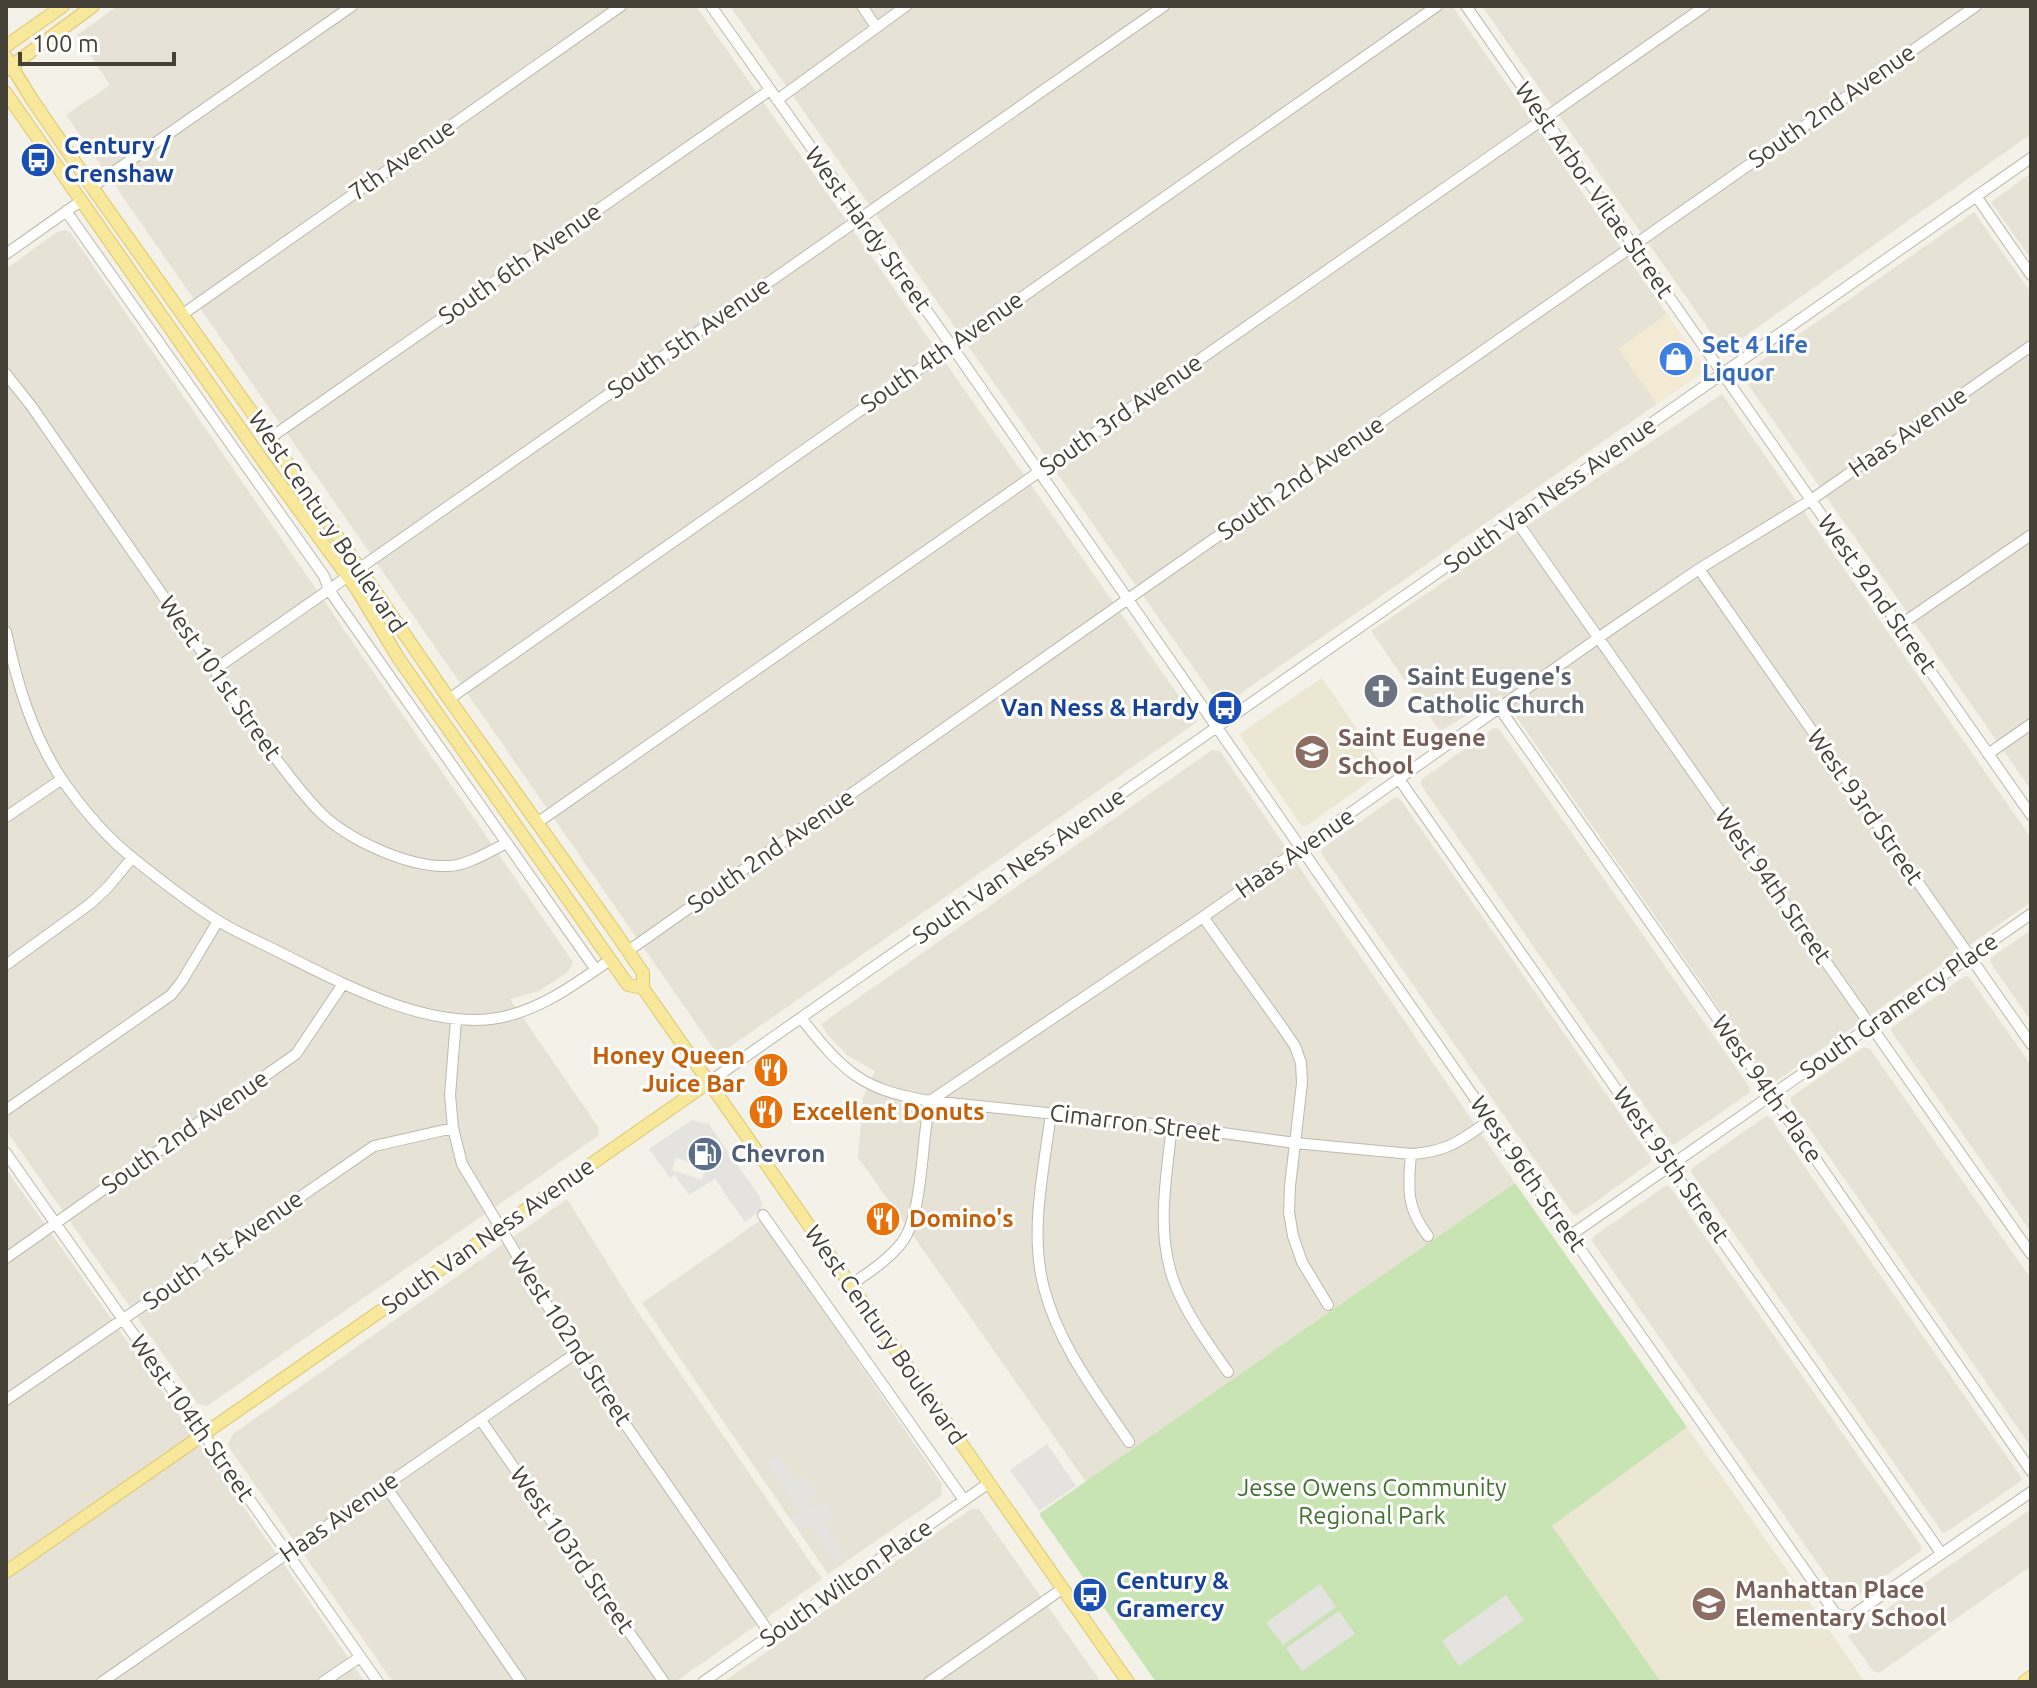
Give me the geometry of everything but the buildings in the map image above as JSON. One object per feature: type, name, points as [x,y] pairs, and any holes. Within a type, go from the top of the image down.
[{"type":"main road","points":[[6,46],[63,6]]},
{"type":"main road","points":[[8,64],[93,6]]},
{"type":"main road","name":"West Century Boulevard","points":[[8,64],[628,951],[643,973],[643,988],[1128,1682]]},
{"type":"main road","name":"West Century Boulevard","points":[[6,93],[363,598],[399,659],[610,960],[628,985],[643,988]]},
{"type":"main road","name":"South Van Ness Avenue","points":[[6,1572],[709,1082]]},
{"type":"main road","points":[[2024,1682],[2031,1677]]},
{"type":"street","points":[[92,187],[352,6]]},
{"type":"street","name":"7th Avenue","points":[[183,314],[621,6]]},
{"type":"street","name":"West Hardy Street","points":[[711,6],[1218,728]]},
{"type":"street","points":[[862,6],[876,27]]},
{"type":"street","name":"South 6th Avenue","points":[[270,438],[906,6]]},
{"type":"street","name":"South 5th Avenue","points":[[214,670],[1164,6]]},
{"type":"street","name":"South 4th Avenue","points":[[449,699],[1437,6]]},
{"type":"street","name":"West Arbor Vitae Street","points":[[1466,6],[1723,374]]},
{"type":"street","name":"South 3rd Avenue","points":[[537,823],[1705,6]]},
{"type":"street","name":"South 2nd Avenue","points":[[628,951],[1976,6]]},
{"type":"street","name":"South Van Ness Avenue","points":[[709,1082],[2031,158]]},
{"type":"street","points":[[1976,196],[2031,275]]},
{"type":"street","points":[[6,254],[81,201]]},
{"type":"street","name":"West Century Boulevard","points":[[66,211],[324,576],[329,590],[596,970]]},
{"type":"street","name":"Haas Avenue","points":[[930,1101],[1203,917],[1597,638],[1699,569],[1811,500],[2031,346]]},
{"type":"street","name":"West 101st Street","points":[[6,374],[299,789],[321,813],[347,833],[402,859],[449,866],[466,863],[505,844]]},
{"type":"street","name":"West 92nd Street","points":[[1723,374],[2031,815]]},
{"type":"street","name":"West 94th Street","points":[[1515,519],[2031,1254]]},
{"type":"street","points":[[1900,625],[2031,535]]},
{"type":"street","name":"West 93rd Street","points":[[1699,569],[2031,1044]]},
{"type":"street","points":[[6,632],[24,702],[62,779],[103,830],[132,858],[218,921],[343,984],[402,1007],[456,1020],[500,1018],[543,1004],[610,960]]},
{"type":"street","name":"West 94th Place","points":[[1500,709],[2031,1471]]},
{"type":"street","points":[[1988,754],[2031,724]]},
{"type":"street","name":"West 96th Street","points":[[1218,728],[1835,1613],[1853,1615],[1941,1553]]},
{"type":"street","points":[[6,817],[62,779]]},
{"type":"street","name":"West 95th Street","points":[[1399,779],[1941,1553]]},
{"type":"street","points":[[6,965],[90,904],[132,858]]},
{"type":"street","name":"South Gramercy Place","points":[[1571,1235],[2031,914]]},
{"type":"street","points":[[1203,917],[1295,1046],[1301,1063],[1302,1083],[1289,1199],[1293,1236],[1302,1262],[1328,1305]]},
{"type":"street","points":[[6,1110],[171,995],[218,921]]},
{"type":"street","name":"South 2nd Avenue","points":[[6,1258],[296,1054],[343,984]]},
{"type":"street","name":"Cimarron Street","points":[[801,1018],[837,1062],[858,1078],[873,1087],[901,1096],[930,1101],[1411,1154],[1447,1148],[1490,1120]]},
{"type":"street","name":"West 102nd Street","points":[[456,1020],[450,1095],[453,1128],[462,1164],[576,1353],[771,1635]]},
{"type":"street","points":[[850,1285],[899,1246],[907,1232],[917,1203],[930,1101]]},
{"type":"street","points":[[1051,1113],[1038,1224],[1043,1286],[1064,1341],[1129,1442]]},
{"type":"street","points":[[1172,1126],[1164,1195],[1164,1228],[1174,1283],[1199,1331],[1228,1372]]},
{"type":"street","name":"South 1st Avenue","points":[[6,1400],[374,1146],[453,1128]]},
{"type":"street","name":"West 104th Street","points":[[6,1153],[378,1682]]},
{"type":"street","points":[[1411,1154],[1409,1197],[1418,1224],[1428,1236]]},
{"type":"street","name":"West Century Boulevard","points":[[763,1215],[964,1500]]},
{"type":"street","name":"Haas Avenue","points":[[102,1682],[576,1353]]},
{"type":"street","name":"West 103rd Street","points":[[480,1419],[664,1682]]},
{"type":"street","name":"South Wilton Place","points":[[703,1682],[989,1483]]},
{"type":"street","points":[[385,1485],[521,1682]]},
{"type":"street","points":[[1941,1553],[2031,1492]]},
{"type":"street","points":[[929,1682],[1062,1589]]},
{"type":"street","points":[[323,1682],[360,1657]]},
{"type":"shaded area","points":[[118,6],[696,6],[1197,722],[718,1055],[66,115],[110,85],[77,35]]},
{"type":"shaded area","points":[[730,6],[1452,6],[1667,314],[1619,349],[1657,404],[1221,707]]},
{"type":"shaded area","points":[[1482,6],[2031,6],[2031,134],[1724,351]]},
{"type":"shaded area","points":[[2031,173],[2031,259],[1991,202]]},
{"type":"shaded area","points":[[1974,212],[2031,293],[2031,790],[1745,380],[1748,370]]},
{"type":"shaded area","points":[[66,230],[573,962],[568,972],[539,991],[510,999],[599,1128],[598,1136],[207,1406],[198,1404],[6,1130],[6,269],[57,232]]},
{"type":"shaded area","points":[[1667,314],[1706,370],[1657,404],[1618,349]]},
{"type":"shaded area","points":[[1722,394],[2031,838],[2031,902],[1772,1084],[1501,695],[1440,731],[1371,631]]},
{"type":"shaded area","name":"Saint Eugene School","points":[[1322,678],[1385,770],[1306,826],[1301,825],[1239,734]]},
{"type":"shaded area","points":[[1494,728],[1499,729],[1750,1088],[1749,1093],[1675,1144],[1671,1144],[1421,785],[1421,780]]},
{"type":"shaded area","points":[[1212,750],[1220,751],[1515,1183],[1086,1482],[858,1157],[863,1098],[875,1071],[847,1055],[821,1024]]},
{"type":"shaded area","points":[[1395,797],[1400,799],[1651,1158],[1650,1163],[1577,1215],[1572,1213],[1321,853],[1323,848]]},
{"type":"shaded area","points":[[2031,930],[2031,1021],[1990,962],[1991,958]]},
{"type":"shaded area","points":[[1965,976],[1969,977],[2031,1065],[2031,1232],[1891,1031],[1891,1028]]},
{"type":"shaded area","points":[[1864,1047],[1870,1049],[2031,1279],[2031,1447],[1791,1102],[1791,1097]]},
{"type":"shaded area","points":[[1766,1116],[1770,1117],[2021,1477],[2021,1481],[1945,1533],[1691,1172],[1692,1168]]},
{"type":"shaded area","points":[[692,1120],[708,1123],[760,1197],[761,1210],[745,1222],[715,1179],[689,1195],[675,1175],[670,1178],[649,1149]],"holes":[[[717,1139],[725,1151],[704,1165],[697,1153]],[[676,1158],[706,1167],[702,1180],[672,1170]]]},
{"type":"shaded area","points":[[6,1169],[285,1566],[365,1682],[6,1682]]},
{"type":"shaded area","points":[[1667,1185],[1922,1547],[1921,1551],[1848,1602],[1844,1601],[1592,1241],[1594,1236]]},
{"type":"shaded area","points":[[567,1199],[638,1312],[822,1579],[675,1682],[393,1682],[228,1444],[233,1434]]},
{"type":"shaded area","points":[[761,1220],[942,1484],[941,1496],[828,1574],[642,1303]]},
{"type":"shaded area","name":"Manhattan Place Elementary School","points":[[1687,1427],[1865,1682],[1661,1682],[1552,1526]]},
{"type":"shaded area","points":[[1047,1444],[1076,1486],[1039,1511],[1010,1470]]},
{"type":"shaded area","points":[[777,1455],[795,1481],[804,1475],[816,1492],[816,1496],[808,1501],[812,1508],[824,1500],[835,1516],[824,1524],[846,1555],[835,1563],[809,1524],[800,1529],[792,1518],[799,1513],[798,1510],[766,1463]]},
{"type":"shaded area","points":[[971,1509],[979,1509],[1101,1682],[723,1682]]},
{"type":"shaded area","points":[[2031,1509],[2031,1566],[1879,1673],[1873,1671],[1848,1636]]},
{"type":"shaded area","points":[[1320,1584],[1336,1607],[1283,1645],[1266,1623]]},
{"type":"shaded area","points":[[1506,1595],[1524,1620],[1459,1666],[1442,1641]]},
{"type":"shaded area","points":[[1339,1611],[1355,1634],[1302,1671],[1286,1648]]},
{"type":"green space","name":"Jesse Owens Community Regional Park","points":[[1515,1183],[1687,1427],[1552,1526],[1661,1682],[1156,1682],[1039,1514]]},
{"type":"place","name":"Century / Crenshaw","points":[[38,160]]},
{"type":"place","name":"Set 4 Life Liquor","points":[[1676,359]]},
{"type":"place","name":"Saint Eugene's Catholic Church","points":[[1381,691]]},
{"type":"place","name":"Van Ness & Hardy","points":[[1225,708]]},
{"type":"place","name":"Saint Eugene School","points":[[1312,752]]},
{"type":"place","name":"Honey Queen Juice Bar","points":[[771,1070]]},
{"type":"place","name":"Excellent Donuts","points":[[766,1112]]},
{"type":"place","name":"Chevron","points":[[705,1154]]},
{"type":"place","name":"Domino's","points":[[883,1219]]},
{"type":"place","name":"Century & Gramercy","points":[[1090,1595]]},
{"type":"place","name":"Manhattan Place Elementary School","points":[[1709,1604]]}]
